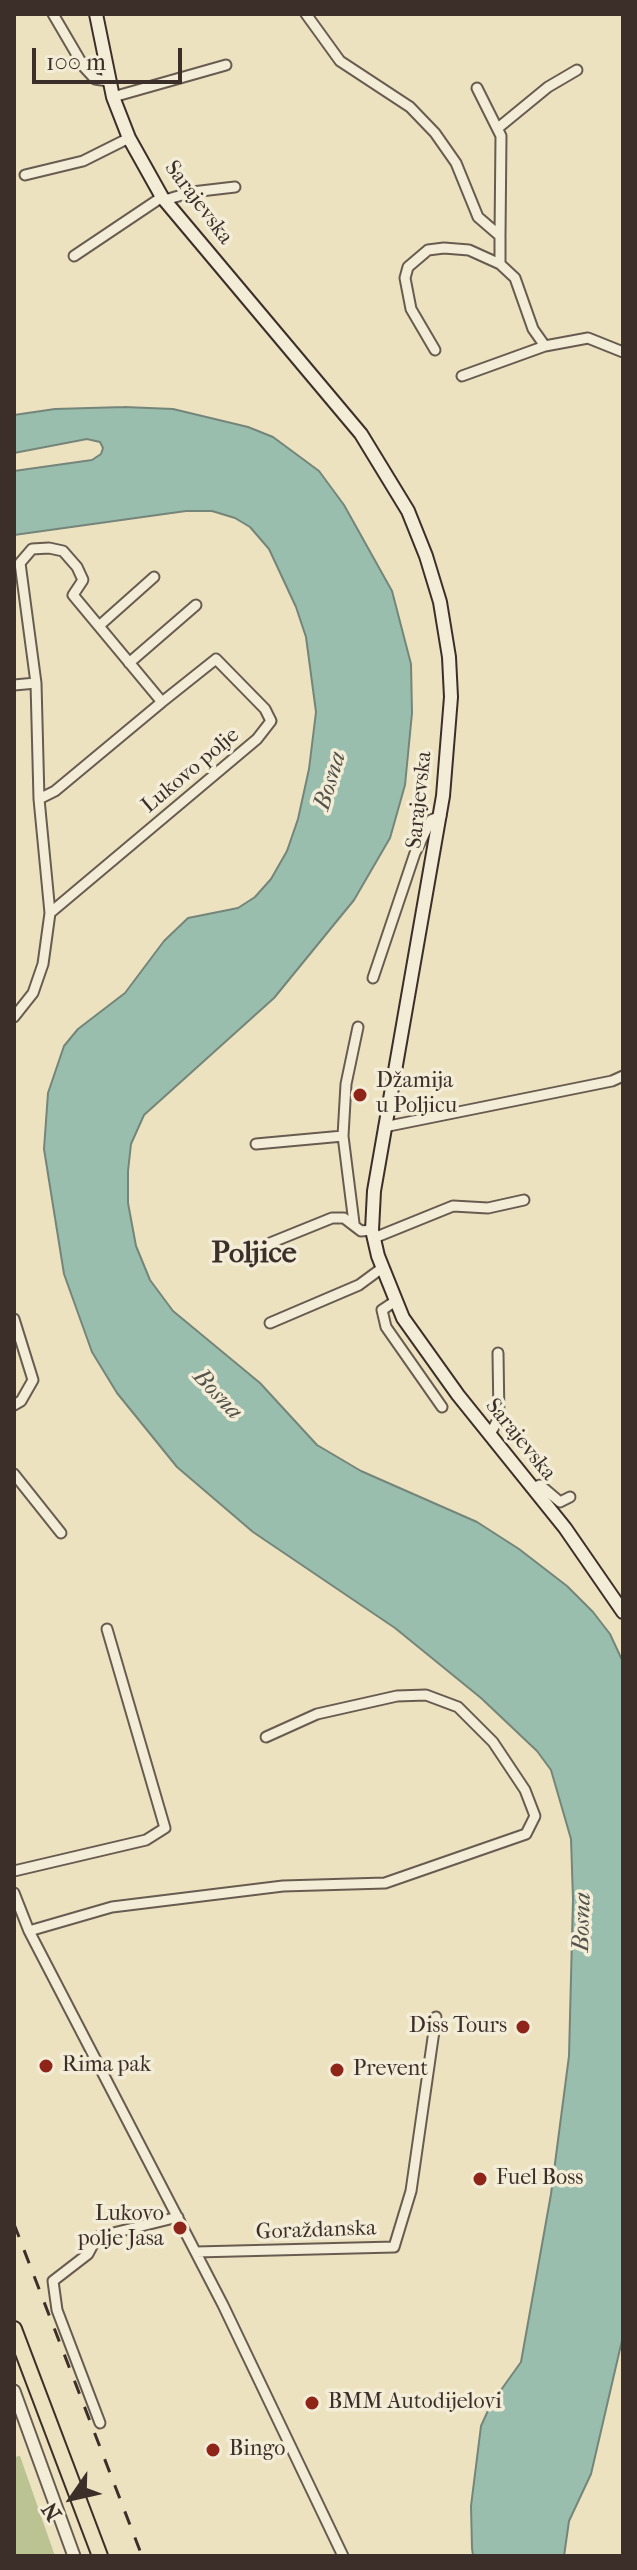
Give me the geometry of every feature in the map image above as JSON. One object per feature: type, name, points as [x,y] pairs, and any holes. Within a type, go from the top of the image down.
[{"type":"highway","points":[[14,2329],[100,2556]]},
{"type":"main road","name":"Sarajevska","points":[[96,14],[113,97],[129,138],[164,199],[324,386],[361,434],[408,511],[440,602],[449,657],[451,697],[441,816],[384,1127],[374,1191],[373,1234],[394,1302],[431,1360],[607,1585],[623,1612]]},
{"type":"street","points":[[53,14],[84,67],[95,79],[108,81]]},
{"type":"street","points":[[306,14],[340,61],[410,107],[435,133],[456,163],[483,225],[500,236]]},
{"type":"street","points":[[113,97],[226,65]]},
{"type":"street","points":[[498,128],[548,87],[577,70]]},
{"type":"street","points":[[477,88],[498,128],[502,148],[500,264]]},
{"type":"street","points":[[25,175],[83,161],[129,138]]},
{"type":"street","points":[[74,256],[164,199],[235,187]]},
{"type":"street","points":[[435,350],[411,309],[405,278],[408,267],[428,250],[444,248],[469,250],[500,264],[515,278],[533,329],[545,346]]},
{"type":"street","points":[[462,376],[545,346],[588,338],[623,352]]},
{"type":"street","points":[[14,1017],[33,993],[43,964],[50,913],[39,799],[36,683],[20,563],[24,555],[32,549],[63,551],[83,580],[73,595],[162,702]]},
{"type":"street","points":[[99,626],[154,577]]},
{"type":"street","points":[[129,663],[196,605]]},
{"type":"street","name":"Lukovo polje","points":[[39,799],[55,791],[216,659],[265,709],[271,721],[257,739],[50,913]]},
{"type":"street","points":[[14,685],[36,683]]},
{"type":"street","points":[[373,978],[415,853],[431,820],[441,816]]},
{"type":"street","points":[[358,1027],[346,1084],[343,1136],[354,1223],[361,1231],[373,1234],[453,1206],[488,1208],[524,1200]]},
{"type":"street","points":[[384,1127],[612,1081],[623,1076]]},
{"type":"street","points":[[256,1144],[343,1136]]},
{"type":"street","points":[[238,1256],[332,1218],[354,1223]]},
{"type":"street","points":[[270,1323],[359,1285],[382,1268]]},
{"type":"street","points":[[394,1302],[382,1310],[386,1327],[442,1407]]},
{"type":"street","points":[[14,1319],[33,1380],[21,1401],[14,1405]]},
{"type":"street","points":[[490,1434],[499,1418],[498,1353]]},
{"type":"street","points":[[14,1474],[61,1533]]},
{"type":"street","points":[[533,1488],[540,1485],[560,1502],[570,1497]]},
{"type":"street","points":[[14,1871],[146,1840],[165,1828],[107,1629]]},
{"type":"street","points":[[29,1931],[112,1907],[283,1886],[385,1883],[526,1834],[535,1816],[525,1790],[493,1742],[458,1707],[426,1695],[397,1696],[317,1714],[266,1737]]},
{"type":"street","points":[[14,1893],[29,1931],[196,2252],[343,2556]]},
{"type":"street","name":"Goraždanska","points":[[196,2252],[394,2247],[411,2191],[436,2017]]},
{"type":"street","points":[[100,2423],[57,2310],[53,2281],[88,2254],[97,2237],[178,2217]]},
{"type":"street","points":[[14,2391],[74,2556]]},
{"type":"green space","points":[[20,2456],[55,2556],[14,2556],[14,2457]]},
{"type":"water","name":"Bosna","points":[[55,409],[173,409],[248,427],[273,437],[319,471],[344,505],[392,591],[411,664],[412,713],[405,785],[390,838],[354,900],[274,998],[144,1115],[131,1144],[128,1171],[128,1203],[136,1246],[150,1280],[173,1311],[260,1383],[317,1445],[361,1471],[477,1522],[519,1549],[567,1586],[593,1612],[610,1634],[623,1662],[623,2336],[591,2474],[569,2521],[564,2556],[473,2556],[471,2506],[481,2426],[491,2404],[521,2362],[551,2194],[569,2056],[573,1899],[571,1839],[551,1770],[537,1751],[481,1698],[395,1628],[253,1532],[177,1467],[117,1393],[92,1352],[64,1274],[44,1149],[48,1093],[64,1046],[78,1029],[125,993],[164,941],[188,918],[238,908],[255,897],[271,879],[287,851],[298,819],[309,769],[316,712],[306,637],[296,607],[269,549],[250,527],[235,518],[212,511],[186,511],[14,535],[14,471],[92,460],[101,454],[103,448],[100,442],[87,439],[14,453],[14,415]]},
{"type":"railway","points":[[14,2224],[142,2556]]},
{"type":"place","name":"Džamija u Poljicu","points":[[360,1095]]},
{"type":"place","name":"Diss Tours","points":[[523,2027]]},
{"type":"place","name":"Rima pak","points":[[46,2066]]},
{"type":"place","name":"Prevent","points":[[337,2070]]},
{"type":"place","name":"Fuel Boss","points":[[480,2179]]},
{"type":"place","name":"Lukovo polje Jasa","points":[[180,2228]]},
{"type":"place","name":"BMM Autodijelovi","points":[[312,2403]]},
{"type":"place","name":"Bingo","points":[[213,2450]]},
{"type":"district","name":"Poljice","points":[[254,1255]]}]
